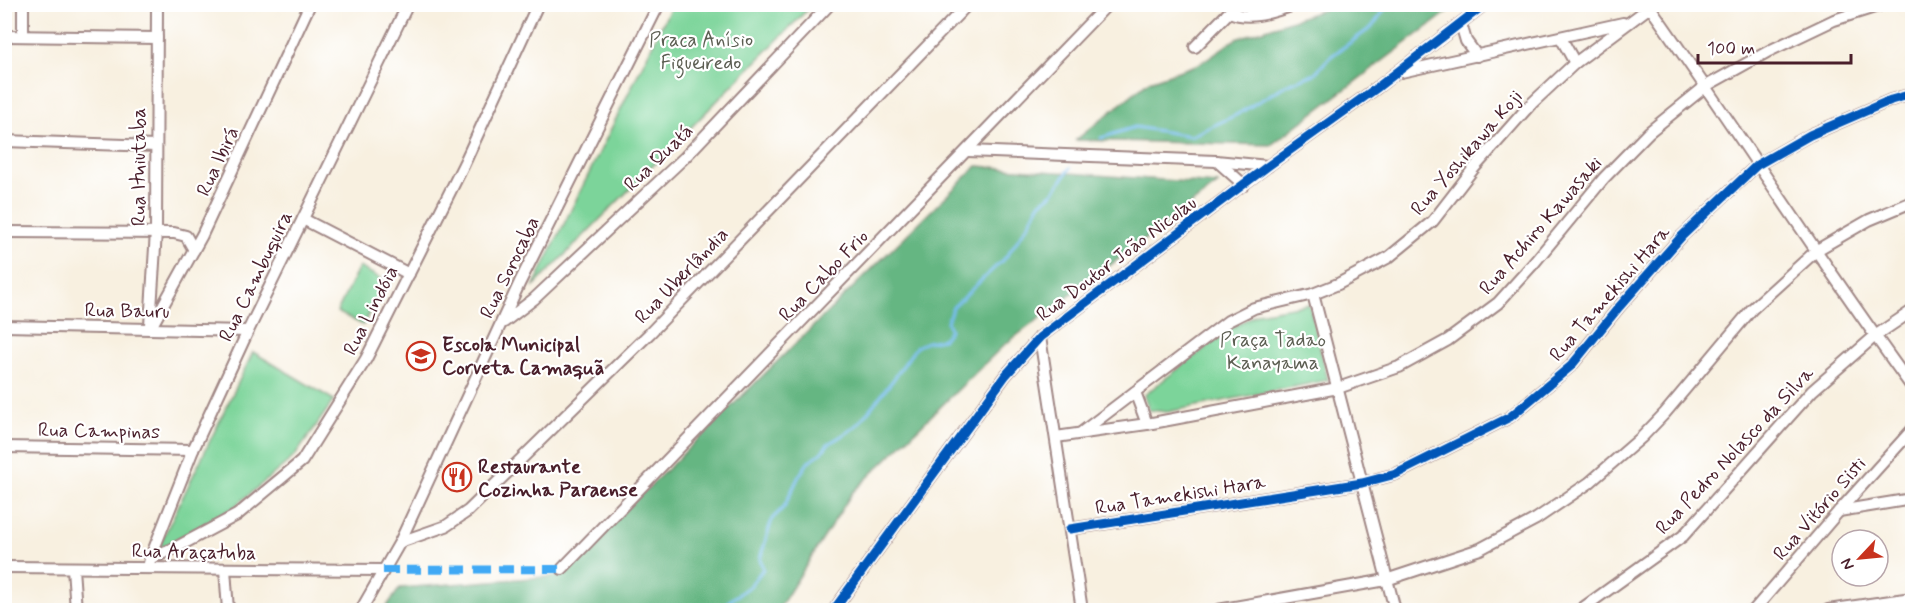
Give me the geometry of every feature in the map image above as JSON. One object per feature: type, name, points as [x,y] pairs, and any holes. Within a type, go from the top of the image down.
[{"type":"street","points":[[23,4],[23,36]]},
{"type":"street","name":"Rua Ituiutaba","points":[[150,329],[156,232],[157,4]]},
{"type":"street","name":"Rua Ibirá","points":[[150,329],[194,250],[310,4]]},
{"type":"street","name":"Rua Cambuquira","points":[[149,564],[193,450],[248,331],[408,4]]},
{"type":"street","name":"Rua Lindóia","points":[[149,564],[237,515],[302,461],[366,359],[464,164],[538,4]]},
{"type":"street","name":"Rua Sorocaba","points":[[361,610],[399,542],[520,282],[659,4]]},
{"type":"street","name":"Rua Quatá","points":[[501,324],[534,299],[685,158],[830,4]]},
{"type":"street","name":"Rua Uberlândia","points":[[399,542],[446,526],[468,511],[650,333],[968,4]]},
{"type":"street","name":"Rua Cabo Frio","points":[[562,569],[1108,4]]},
{"type":"street","points":[[1195,46],[1233,8],[1239,16],[1250,16],[1298,4]]},
{"type":"street","name":"Rua Doutor João Nicolau","points":[[836,607],[1005,375],[1040,337],[1396,73],[1485,4]]},
{"type":"street","name":"Rua Achiro Kawasaki","points":[[1056,438],[1147,424],[1338,388],[1399,367],[1448,340],[1498,303],[1604,178],[1649,132],[1706,86],[1769,51],[1834,20],[1884,4]]},
{"type":"street","points":[[1652,6],[1757,165],[1912,387]]},
{"type":"street","name":"Rua Yoshikawa Koji","points":[[1082,433],[1228,321],[1254,308],[1313,294],[1338,284],[1389,257],[1433,221],[1474,168],[1529,106],[1575,63],[1652,6]]},
{"type":"street","points":[[1396,73],[1629,22]]},
{"type":"street","points":[[1461,24],[1466,41],[1477,56]]},
{"type":"street","points":[[4,36],[157,38]]},
{"type":"street","points":[[1562,38],[1575,63]]},
{"type":"street","name":"Rua Tamekishi Hara","points":[[1070,529],[1362,483],[1396,474],[1510,417],[1571,366],[1619,307],[1682,236],[1757,165],[1810,135],[1892,99],[1912,94]]},
{"type":"street","points":[[4,141],[156,146]]},
{"type":"street","points":[[968,151],[1216,161],[1268,166]]},
{"type":"street","points":[[1216,161],[1244,185]]},
{"type":"street","points":[[1218,610],[1386,580],[1480,549],[1536,519],[1589,483],[1641,437],[1665,413],[1752,309],[1817,250],[1869,220],[1912,202]]},
{"type":"street","points":[[303,219],[409,274]]},
{"type":"street","points":[[4,232],[156,232],[186,236],[194,250]]},
{"type":"street","points":[[520,282],[534,299]]},
{"type":"street","points":[[1313,294],[1395,610]]},
{"type":"street","name":"Rua Pedro Nolasco da Silva","points":[[1585,609],[1683,537],[1812,391],[1875,336],[1912,312]]},
{"type":"street","name":"Rua Bauru","points":[[4,326],[248,331]]},
{"type":"street","points":[[1040,337],[1082,610]]},
{"type":"street","points":[[1135,392],[1147,424]]},
{"type":"street","name":"Rua Vitório Sisti","points":[[1754,610],[1912,430]]},
{"type":"street","name":"Rua Campinas","points":[[4,447],[193,450]]},
{"type":"street","points":[[1839,511],[1912,499]]},
{"type":"street","name":"Rua Araçatuba","points":[[4,567],[73,568],[149,564],[225,569],[383,570]]},
{"type":"street","points":[[73,568],[76,610]]},
{"type":"street","points":[[225,569],[228,610]]},
{"type":"street","points":[[1828,610],[1912,598]]},
{"type":"green space","points":[[1341,4],[1457,5],[1271,145],[1076,140],[1149,81],[1199,64],[1236,39]]},
{"type":"green space","name":"Praca Anísio Figueiredo","points":[[672,5],[812,5],[533,287]]},
{"type":"green space","points":[[977,166],[1218,184],[1003,346],[852,493],[778,610],[384,610],[400,588],[558,576]]},
{"type":"green space","points":[[359,267],[386,281],[363,325],[337,312]]},
{"type":"green space","name":"Praça Tadao Kanayama","points":[[1309,304],[1328,380],[1167,412],[1149,410],[1144,395],[1233,327],[1258,313]]},
{"type":"green space","points":[[253,352],[334,400],[295,456],[233,508],[157,550]]},
{"type":"waterway","points":[[1101,138],[1135,127],[1191,136],[1236,115],[1288,84],[1314,74],[1330,57],[1372,27],[1388,4]]},
{"type":"waterway","points":[[724,610],[728,602],[750,586],[763,569],[760,559],[772,519],[784,507],[809,461],[821,453],[828,444],[859,423],[916,347],[943,339],[950,330],[947,321],[953,307],[1006,257],[1040,203],[1053,193],[1070,168]]},
{"type":"marked path","points":[[383,570],[562,569]]},
{"type":"cycle path","points":[[836,607],[1005,376],[1040,337],[1268,166],[1378,87],[1485,4]]},
{"type":"cycle path","points":[[1070,529],[1362,483],[1396,474],[1510,417],[1571,366],[1619,307],[1682,236],[1757,165],[1810,135],[1891,100],[1912,94]]},
{"type":"place","name":"Escola Municipal Corveta Camaquã","points":[[421,356]]},
{"type":"place","name":"Restaurante Cozinha Paraense","points":[[457,477]]}]
